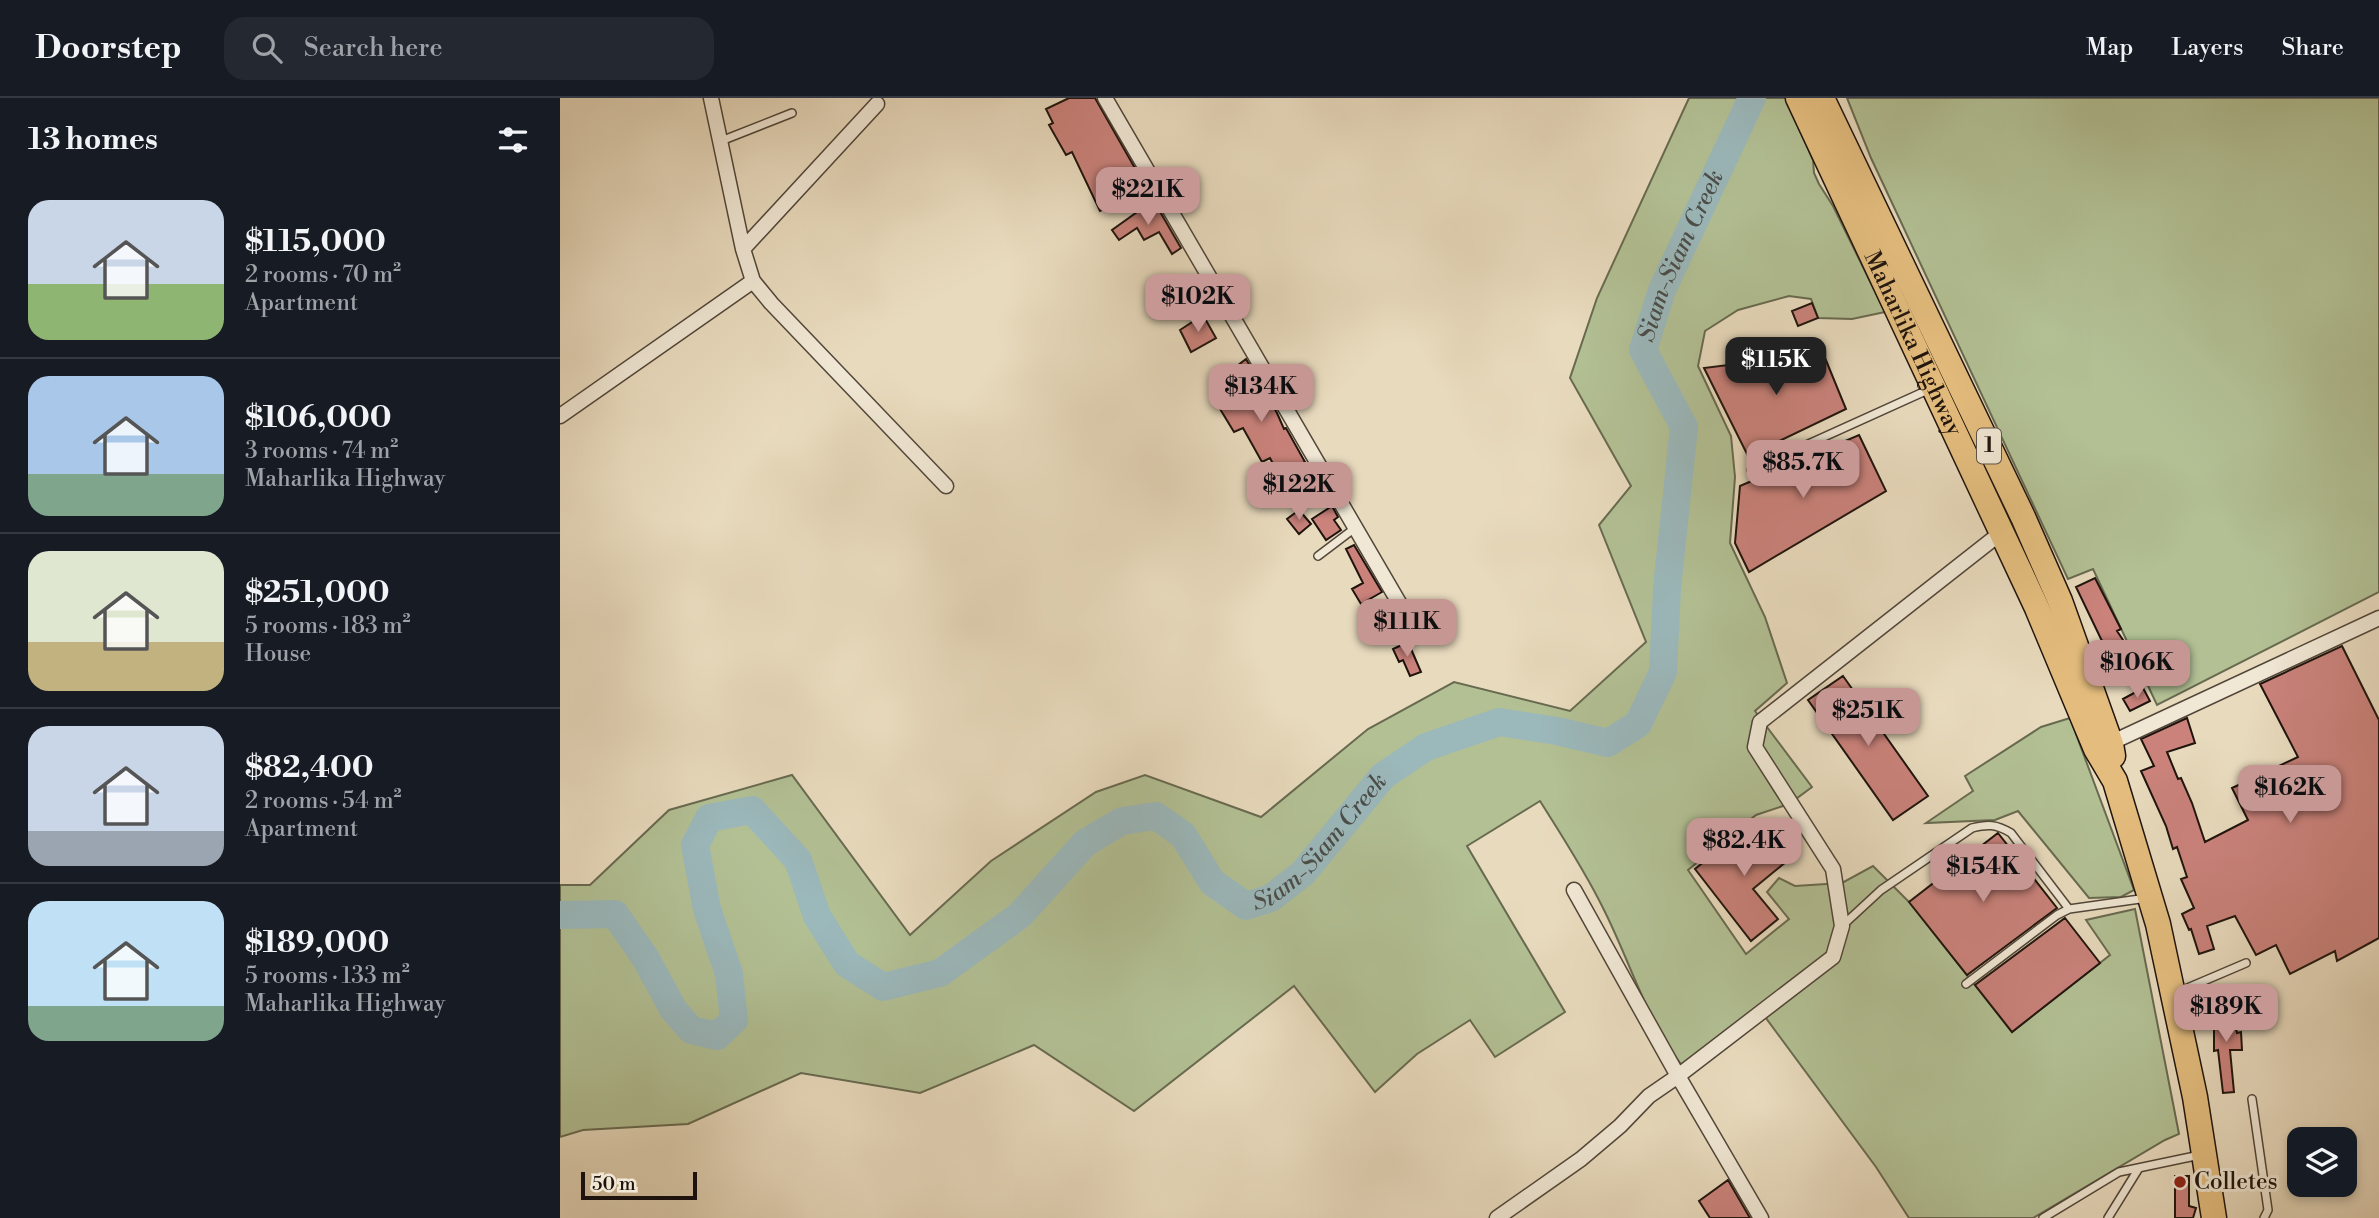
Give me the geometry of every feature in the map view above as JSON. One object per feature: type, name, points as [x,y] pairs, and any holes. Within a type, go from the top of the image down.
[{"type":"highway","name":"Maharlika Highway","points":[[1798,98],[1823,124],[2023,517],[2060,601],[2151,898],[2174,994],[2214,1218]]},
{"type":"highway","name":"Maharlika Highway","points":[[1822,98],[1823,124],[1934,387],[2104,747]]},
{"type":"street","points":[[711,98],[743,249],[753,281],[946,486]]},
{"type":"street","points":[[1105,98],[1405,613]]},
{"type":"street","points":[[743,249],[877,104]]},
{"type":"street","points":[[560,416],[753,281]]},
{"type":"street","points":[[1497,1218],[1581,1159],[1620,1126],[1649,1096],[1833,957],[1842,926],[1833,869],[1755,747],[1760,722],[2002,532]]},
{"type":"street","points":[[2104,747],[2379,618]]},
{"type":"street","points":[[1574,890],[1761,1218]]},
{"type":"lane","points":[[719,141],[792,113]]},
{"type":"lane","points":[[1751,470],[1934,387]]},
{"type":"lane","points":[[1318,556],[1355,528]]},
{"type":"lane","points":[[1842,926],[1881,890],[1972,828],[1989,824],[2000,826],[2011,833],[2069,909]]},
{"type":"lane","points":[[1966,984],[2040,926],[2069,909],[2151,898]]},
{"type":"lane","points":[[2174,994],[2246,963]]},
{"type":"lane","points":[[2252,1099],[2268,1210],[2264,1218]]},
{"type":"lane","points":[[2043,1218],[2119,1172],[2204,1154]]},
{"type":"lane","points":[[2108,1218],[2140,1167]]},
{"type":"green space","points":[[1689,98],[1786,98],[1813,160],[1814,173],[1819,184],[1833,206],[1885,312],[1852,319],[1818,318],[1811,299],[1789,296],[1738,310],[1705,331],[1698,366],[1731,436],[1735,477],[1730,543],[1765,617],[1787,683],[1755,711],[1812,787],[1789,804],[1756,815],[1688,870],[1746,954],[1789,919],[1767,892],[1779,878],[1795,886],[1842,883],[1873,866],[1909,902],[2012,1032],[2110,955],[2086,920],[2135,909],[2179,1134],[2033,1218],[1909,1218],[1876,1167],[1760,1010],[1683,1067],[1648,1010],[1596,894],[1540,801],[1467,846],[1565,1012],[1495,1057],[1470,1020],[1417,1054],[1375,1092],[1294,986],[1134,1111],[1034,1045],[920,1093],[801,1073],[688,1124],[583,1130],[560,1137],[560,885],[590,885],[669,810],[792,775],[910,935],[991,861],[1096,792],[1145,775],[1261,817],[1368,729],[1454,682],[1570,711],[1646,642],[1599,525],[1631,486],[1570,378],[1597,298]]},
{"type":"green space","points":[[1847,98],[2379,98],[2379,592],[2157,705],[2093,569],[2068,579],[1871,158]]},
{"type":"green space","points":[[2070,718],[2134,890],[2121,897],[2089,898],[2018,811],[1995,820],[1926,823],[1973,791],[1965,776],[2041,727]]},
{"type":"building","points":[[1069,98],[1095,98],[1136,170],[1131,173],[1140,191],[1100,211],[1072,152],[1066,155],[1049,125],[1053,123],[1046,109]]},
{"type":"building","points":[[1155,203],[1181,248],[1172,254],[1159,232],[1144,240],[1137,228],[1119,240],[1112,230],[1147,205],[1148,207]]},
{"type":"building","points":[[1202,283],[1212,302],[1202,307],[1191,289]]},
{"type":"building","points":[[1812,303],[1818,318],[1798,326],[1792,311]]},
{"type":"building","points":[[1203,315],[1216,338],[1191,352],[1180,330]]},
{"type":"building","points":[[1823,353],[1846,409],[1748,456],[1704,368]]},
{"type":"building","points":[[1246,359],[1305,462],[1279,475],[1270,458],[1262,462],[1243,428],[1234,432],[1217,404],[1253,389],[1237,366]]},
{"type":"building","points":[[1859,435],[1886,491],[1749,572],[1735,543],[1740,486]]},
{"type":"building","points":[[1332,506],[1338,517],[1334,520],[1341,530],[1326,540],[1312,519]]},
{"type":"building","points":[[1299,510],[1311,524],[1299,534],[1287,519]]},
{"type":"building","points":[[1354,545],[1382,592],[1361,604],[1352,589],[1363,583],[1346,549]]},
{"type":"building","points":[[2095,578],[2121,629],[2117,631],[2129,649],[2115,658],[2101,639],[2076,587]]},
{"type":"building","points":[[1412,628],[1416,639],[1405,643],[1401,632]]},
{"type":"building","points":[[1408,642],[1421,672],[1410,676],[1403,660],[1399,662],[1393,649]]},
{"type":"building","points":[[2342,646],[2379,720],[2379,938],[2337,961],[2335,951],[2290,974],[2276,945],[2256,955],[2235,916],[2207,926],[2214,949],[2199,954],[2191,929],[2189,930],[2182,914],[2194,908],[2181,879],[2187,877],[2177,847],[2173,849],[2166,826],[2141,771],[2154,766],[2141,739],[2187,718],[2195,743],[2167,752],[2192,803],[2205,842],[2248,820],[2232,788],[2298,757],[2260,684]]},
{"type":"building","points":[[1843,676],[1928,796],[1893,820],[1808,700]]},
{"type":"building","points":[[2143,688],[2150,701],[2130,711],[2123,699]]},
{"type":"building","points":[[1755,821],[1787,861],[1753,889],[1778,919],[1751,941],[1695,869]]},
{"type":"building","points":[[1998,833],[2057,908],[1967,975],[1909,902]]},
{"type":"building","points":[[2065,918],[2100,963],[2012,1032],[1975,985]]},
{"type":"building","points":[[2231,1006],[2237,1033],[2241,1032],[2242,1050],[2230,1050],[2234,1092],[2223,1093],[2218,1050],[2214,1051],[2214,1010]]},
{"type":"building","points":[[2175,1176],[2189,1176],[2189,1206],[2196,1208],[2193,1218],[2175,1218]]},
{"type":"building","points":[[1728,1180],[1750,1218],[1710,1218],[1699,1201]]},
{"type":"waterway","name":"Siam-Siam Creek","points":[[560,915],[615,914],[646,959],[673,1009],[691,1030],[717,1036],[734,1020],[729,974],[707,909],[695,845],[709,818],[752,810],[798,860],[817,916],[847,964],[883,987],[940,973],[1020,915],[1085,843],[1122,821],[1156,816],[1183,835],[1212,882],[1246,906],[1271,898],[1303,873],[1383,776],[1426,747],[1499,722],[1557,731],[1608,743],[1638,724],[1663,672],[1667,588],[1684,427],[1643,350],[1662,290],[1752,98]]},
{"type":"place","name":"Colletes","points":[[2180,1182]]}]
